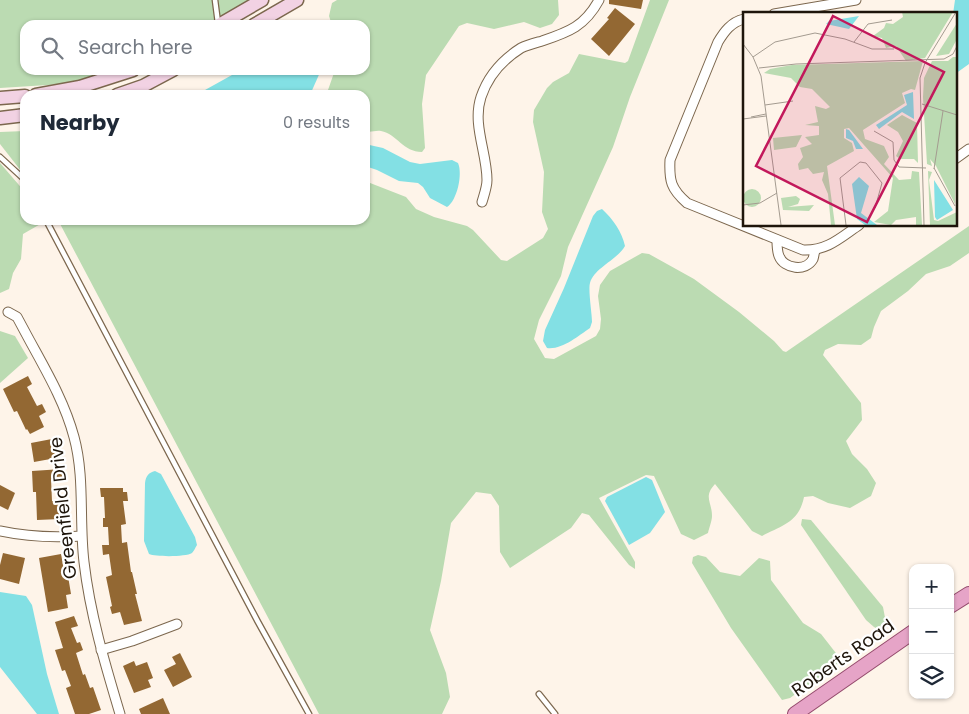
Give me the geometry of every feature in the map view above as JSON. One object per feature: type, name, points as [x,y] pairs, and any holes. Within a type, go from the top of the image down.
[{"type":"main road","points":[[228,20],[262,0]]},
{"type":"main road","points":[[263,20],[297,0]]},
{"type":"main road","points":[[64,90],[80,87],[117,75]]},
{"type":"main road","points":[[132,90],[164,75]]},
{"type":"main road","points":[[0,98],[20,96]]},
{"type":"main road","points":[[0,118],[20,116]]},
{"type":"main road","points":[[954,603],[969,594]]},
{"type":"main road","name":"Roberts Road","points":[[795,714],[909,635]]},
{"type":"street","points":[[482,202],[488,182],[478,127],[480,99],[491,75],[506,59],[522,48],[562,34],[580,24],[592,13],[599,0]]},
{"type":"street","points":[[786,12],[856,0]]},
{"type":"street","points":[[743,19],[731,25],[718,42],[670,160],[669,173],[671,185],[676,194],[687,203],[803,250],[815,251],[831,244],[858,226]]},
{"type":"street","points":[[956,158],[969,149]]},
{"type":"street","points":[[777,240],[779,258],[785,265],[797,268],[808,264],[813,259],[815,251]]},
{"type":"street","name":"Greenfield Drive","points":[[8,312],[17,317],[66,410],[71,424],[79,461],[81,536],[88,592],[101,650],[120,714]]},
{"type":"street","points":[[0,531],[44,538],[81,536]]},
{"type":"street","points":[[101,650],[132,641],[177,624]]},
{"type":"lane","points":[[215,0],[218,20]]},
{"type":"lane","points":[[0,157],[20,175]]},
{"type":"lane","points":[[49,225],[258,622],[309,714]]},
{"type":"lane","points":[[538,694],[555,714]]},
{"type":"green space","points":[[0,0],[251,0],[217,20],[20,20],[20,75],[105,75],[80,83],[0,88]]},
{"type":"green space","points":[[337,0],[558,0],[559,15],[552,24],[540,28],[524,22],[494,29],[467,23],[459,26],[426,75],[422,104],[425,148],[422,152],[410,149],[387,133],[370,132],[370,90],[328,90],[333,75],[370,75],[370,20],[330,20],[329,16],[332,3]]},
{"type":"green space","points":[[650,0],[669,0],[630,97],[613,147],[568,247],[561,276],[539,320],[534,339],[545,358],[554,359],[596,336],[600,329],[601,319],[598,296],[600,285],[610,271],[642,253],[649,254],[694,279],[739,312],[786,352],[969,226],[969,253],[950,266],[926,274],[908,291],[881,311],[871,338],[861,345],[838,344],[825,350],[823,355],[861,403],[862,420],[846,441],[852,454],[867,469],[876,483],[871,496],[850,508],[828,503],[813,496],[804,497],[798,512],[789,522],[762,536],[752,531],[715,484],[709,493],[712,520],[708,533],[694,540],[681,534],[654,476],[646,475],[599,498],[635,562],[635,569],[629,565],[589,515],[582,513],[571,528],[510,568],[500,552],[499,506],[491,494],[476,492],[451,523],[430,630],[446,673],[450,697],[442,714],[319,714],[61,225],[370,225],[370,183],[406,197],[416,209],[434,217],[467,226],[501,260],[507,261],[543,238],[548,229],[542,212],[544,172],[533,122],[534,110],[547,88],[553,82],[569,73],[579,54],[625,63],[628,61]]},
{"type":"green space","points":[[20,131],[20,170],[0,144],[0,132]]},
{"type":"green space","points":[[0,163],[20,186],[20,225],[39,225],[23,234],[21,259],[13,273],[9,289],[0,293]]},
{"type":"green space","points":[[0,331],[15,336],[28,358],[0,383]]},
{"type":"green space","points":[[802,519],[811,520],[883,607],[886,623],[882,631],[866,620],[801,525]]},
{"type":"green space","points":[[698,555],[706,557],[720,572],[740,576],[759,558],[770,561],[771,580],[803,623],[821,634],[839,657],[839,663],[790,698],[782,700],[731,628],[692,563],[693,557]]},
{"type":"water","points":[[955,0],[969,0],[969,64],[956,73],[956,12],[953,12]]},
{"type":"water","points":[[232,75],[319,75],[312,90],[205,90]]},
{"type":"water","points":[[370,145],[383,148],[410,162],[420,164],[452,160],[458,163],[460,174],[454,199],[447,207],[430,198],[418,183],[399,181],[370,168]]},
{"type":"water","points":[[602,209],[616,226],[625,246],[617,256],[601,268],[592,278],[589,291],[592,322],[590,328],[564,345],[547,348],[543,341],[545,330],[593,216]]},
{"type":"water","points":[[155,471],[161,474],[195,537],[197,545],[192,553],[171,556],[149,554],[144,541],[145,483],[148,475]]},
{"type":"water","points":[[646,477],[652,480],[665,512],[650,533],[629,545],[605,501],[607,497]]},
{"type":"water","points":[[0,592],[26,596],[32,605],[47,674],[59,714],[37,714],[0,667]]},
{"type":"building","points":[[609,0],[643,0],[641,9],[609,4]]},
{"type":"building","points":[[615,8],[635,24],[609,56],[591,39],[609,19],[607,18]]},
{"type":"building","points":[[28,376],[32,384],[27,387],[37,406],[42,404],[46,412],[39,416],[44,427],[30,434],[26,430],[17,411],[14,412],[3,389]]},
{"type":"building","points":[[57,438],[59,447],[54,448],[56,458],[34,462],[31,443]]},
{"type":"building","points":[[62,469],[63,478],[51,479],[52,501],[63,501],[63,513],[59,513],[60,519],[37,520],[36,492],[33,492],[32,471]]},
{"type":"building","points":[[0,485],[15,493],[8,510],[0,506]]},
{"type":"building","points":[[100,488],[123,488],[123,492],[127,492],[128,501],[123,501],[126,524],[121,525],[122,543],[127,542],[131,572],[137,594],[135,594],[142,621],[124,625],[120,612],[112,614],[106,577],[112,575],[109,554],[103,555],[102,545],[109,545],[108,527],[103,527],[103,518],[105,518],[104,497],[101,497]]},
{"type":"building","points":[[3,553],[25,558],[19,584],[0,579],[0,565]]},
{"type":"building","points":[[61,554],[64,570],[67,570],[71,594],[66,595],[68,608],[48,612],[39,558]]},
{"type":"building","points":[[74,616],[78,626],[71,628],[77,643],[80,642],[83,650],[76,653],[83,675],[85,674],[90,688],[93,687],[101,710],[89,714],[75,714],[66,688],[71,686],[65,670],[62,671],[55,650],[63,648],[55,622]]},
{"type":"building","points":[[180,653],[192,677],[173,687],[164,670],[176,664],[172,657]]},
{"type":"building","points":[[134,661],[136,666],[147,662],[153,678],[148,680],[151,687],[134,693],[123,666]]},
{"type":"building","points":[[163,698],[170,714],[141,714],[139,709]]}]
